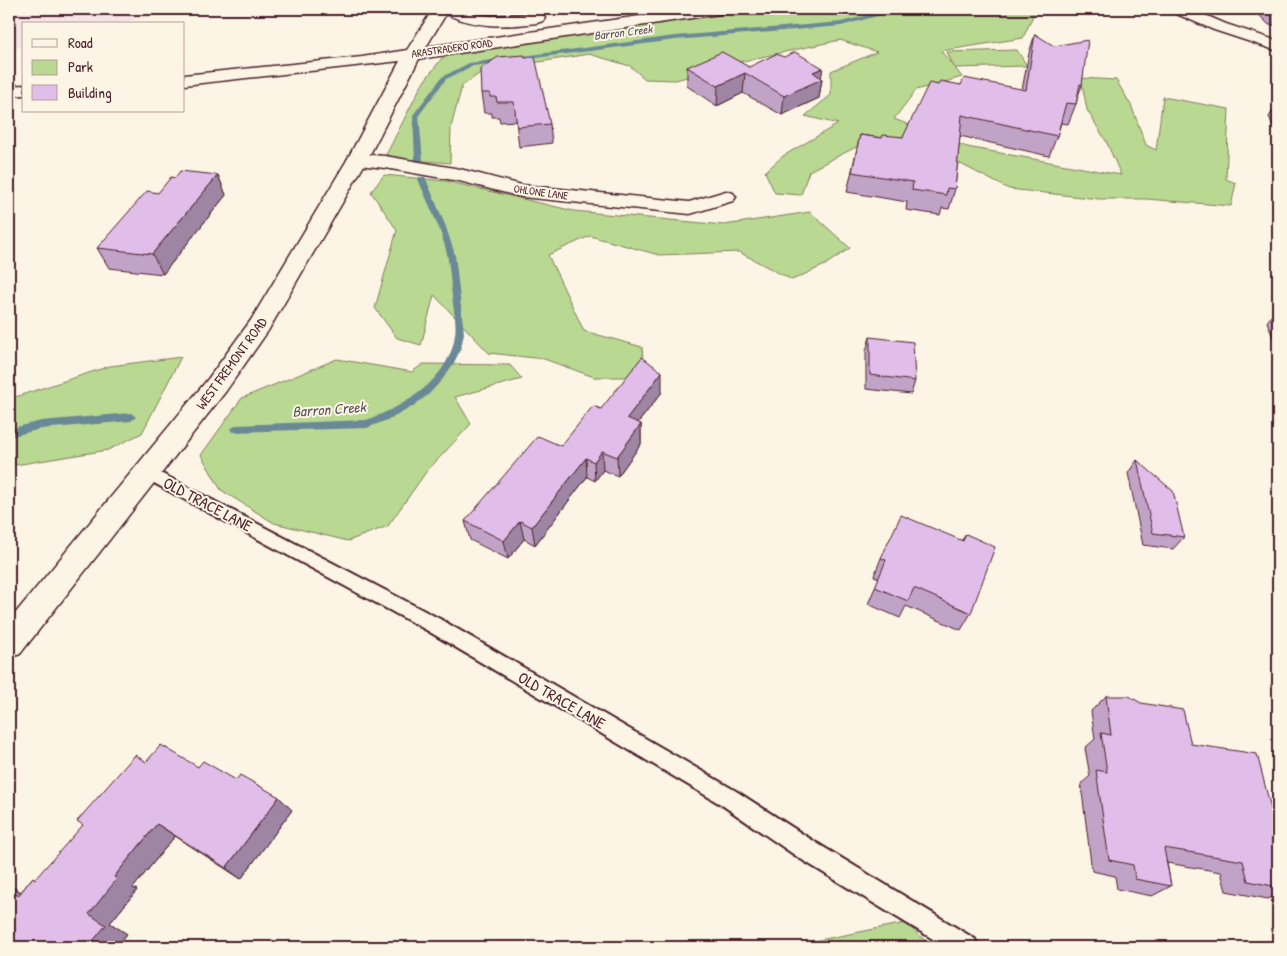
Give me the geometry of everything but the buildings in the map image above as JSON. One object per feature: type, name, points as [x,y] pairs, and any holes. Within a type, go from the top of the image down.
[{"type":"street","name":"WEST FREMONT ROAD","points":[[9,644],[216,385],[260,324],[303,255],[357,160],[416,49],[441,9]]},
{"type":"street","points":[[449,9],[465,16],[489,22],[505,22],[553,15]]},
{"type":"street","points":[[616,9],[643,10]]},
{"type":"street","name":"ARASTRADERO ROAD","points":[[185,69],[263,64],[416,49],[719,9]]},
{"type":"street","points":[[1178,9],[1220,28],[1278,46]]},
{"type":"street","name":"ARASTRADERO ROAD","points":[[185,80],[362,62],[416,49],[643,10]]},
{"type":"street","points":[[9,80],[22,79]]},
{"type":"street","points":[[9,91],[22,90]]},
{"type":"street","name":"OHLONE LANE","points":[[357,160],[385,162],[460,175],[522,191],[690,208],[726,197]]},
{"type":"lane","name":"OLD TRACE LANE","points":[[147,472],[434,625],[729,798],[807,850],[966,947]]},
{"type":"shaded area","points":[[9,9],[181,9],[126,22],[22,22],[22,46],[9,49]]},
{"type":"green space","points":[[756,9],[1036,9],[1023,38],[941,51],[954,67],[947,52],[1017,50],[1027,66],[955,68],[962,77],[916,90],[894,119],[967,147],[1121,175],[1106,141],[1087,110],[1081,78],[1116,80],[1131,105],[1146,145],[1156,150],[1163,97],[1229,109],[1226,179],[1236,183],[1231,206],[1146,199],[1099,199],[1009,189],[951,159],[862,144],[809,171],[801,195],[775,193],[765,172],[783,156],[838,124],[805,116],[831,95],[831,71],[877,52],[840,40],[743,61],[676,80],[645,79],[630,66],[589,54],[483,71],[462,86],[451,127],[450,163],[400,159],[386,155],[422,84],[442,58],[499,42],[682,16]]},
{"type":"green space","points":[[384,175],[446,181],[574,211],[724,225],[810,212],[850,248],[825,265],[792,280],[739,252],[659,255],[590,236],[548,255],[584,331],[642,347],[645,377],[594,377],[544,359],[489,353],[434,295],[421,345],[397,338],[375,308],[397,230],[371,192]]},
{"type":"green space","points":[[181,357],[142,433],[108,450],[9,466],[9,399],[110,366]]},
{"type":"green space","points":[[337,359],[412,372],[423,364],[510,365],[522,379],[455,397],[471,424],[426,472],[388,526],[348,541],[274,523],[221,490],[201,455],[242,398]]},
{"type":"green space","points":[[905,923],[933,947],[799,947],[799,944]]},
{"type":"waterway","name":"Barron Creek","points":[[419,161],[416,115],[444,78],[471,64],[675,38],[841,24],[899,9]]},
{"type":"waterway","name":"Barron Creek","points":[[236,429],[367,424],[389,416],[409,405],[426,392],[439,378],[450,363],[457,348],[460,333],[451,255],[442,227],[422,179]]},
{"type":"waterway","name":"Barron Creek","points":[[9,433],[41,425],[131,417]]}]
